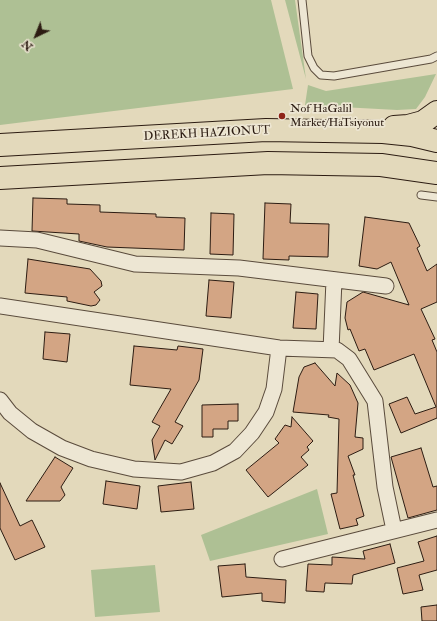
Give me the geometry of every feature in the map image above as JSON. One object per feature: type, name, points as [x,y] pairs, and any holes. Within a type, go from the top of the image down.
[{"type":"highway","points":[[351,131],[408,126],[423,122],[437,112]]},
{"type":"highway","name":"DEREKH HAZIONUT","points":[[0,146],[266,130],[351,131],[412,135],[437,141]]},
{"type":"highway","points":[[0,178],[275,163],[381,165],[437,173]]},
{"type":"street","points":[[0,238],[37,240],[135,264],[239,268],[386,286]]},
{"type":"street","points":[[331,350],[334,280]]},
{"type":"street","points":[[0,306],[279,348],[337,350],[349,359],[375,401],[385,487],[394,530]]},
{"type":"street","points":[[0,400],[10,413],[32,430],[62,448],[91,459],[134,470],[181,472],[213,462],[235,451],[252,433],[266,412],[274,389],[279,348]]},
{"type":"street","points":[[282,559],[437,520]]},
{"type":"lane","points":[[302,0],[308,56],[314,68],[321,75],[334,76],[431,59],[437,56]]},
{"type":"lane","points":[[421,195],[437,197]]},
{"type":"green space","points":[[0,0],[271,0],[293,89],[0,125]]},
{"type":"green space","points":[[285,0],[295,0],[306,79]]},
{"type":"green space","points":[[436,74],[425,97],[416,109],[397,110],[305,105],[308,85],[326,91]]},
{"type":"green space","points":[[317,489],[328,534],[210,561],[201,535]]},
{"type":"green space","points":[[155,565],[160,612],[95,617],[91,570]]},
{"type":"building","points":[[33,198],[67,199],[67,204],[100,205],[100,212],[156,214],[156,217],[185,218],[184,250],[107,247],[79,241],[79,234],[32,231]]},
{"type":"building","points":[[265,203],[291,204],[290,223],[329,224],[328,257],[289,256],[289,260],[263,259]]},
{"type":"building","points":[[211,213],[234,214],[233,255],[210,254]]},
{"type":"building","points":[[365,217],[409,223],[420,246],[417,248],[427,271],[437,264],[437,302],[421,309],[435,339],[432,340],[437,352],[437,418],[401,433],[389,404],[407,397],[415,414],[436,407],[414,354],[374,370],[365,349],[359,351],[350,329],[348,330],[345,318],[347,302],[363,292],[409,305],[391,262],[377,269],[359,266]]},
{"type":"building","points":[[28,259],[90,269],[101,281],[102,286],[94,292],[100,300],[96,305],[91,306],[67,301],[67,297],[25,293]]},
{"type":"building","points":[[209,280],[234,282],[231,318],[206,316]]},
{"type":"building","points":[[296,292],[318,294],[316,329],[293,328]]},
{"type":"building","points":[[45,332],[70,334],[67,362],[43,359]]},
{"type":"building","points":[[134,346],[177,350],[178,346],[203,349],[199,380],[175,422],[183,426],[172,444],[165,440],[155,460],[152,440],[160,426],[152,422],[171,389],[130,385]]},
{"type":"building","points":[[315,363],[335,386],[337,373],[350,385],[358,403],[355,437],[363,438],[363,449],[348,456],[355,475],[353,475],[364,516],[356,519],[358,525],[340,529],[331,494],[337,493],[339,419],[328,417],[329,415],[293,412],[299,377],[304,367]]},
{"type":"building","points":[[238,404],[238,421],[228,421],[228,429],[213,429],[213,437],[202,437],[202,405]]},
{"type":"building","points":[[292,417],[313,441],[307,447],[309,450],[301,457],[308,465],[268,497],[246,470],[279,443],[275,439],[285,425],[291,427]]},
{"type":"building","points":[[421,448],[433,487],[437,486],[437,510],[408,518],[391,457]]},
{"type":"building","points":[[55,457],[73,468],[61,487],[65,495],[60,501],[26,501]]},
{"type":"building","points":[[106,481],[140,486],[137,509],[103,504]]},
{"type":"building","points":[[191,482],[194,509],[161,512],[158,486]]},
{"type":"building","points":[[0,483],[20,526],[32,520],[45,547],[15,560],[0,528]]},
{"type":"building","points":[[437,536],[437,570],[419,575],[423,590],[403,594],[397,568],[424,561],[418,542]]},
{"type":"building","points":[[390,544],[395,563],[353,575],[352,584],[325,583],[324,592],[306,591],[308,564],[332,565],[332,557],[365,559],[363,551]]},
{"type":"building","points":[[245,564],[246,577],[286,580],[285,603],[262,601],[262,593],[222,597],[218,566]]},
{"type":"building","points":[[437,605],[437,621],[422,621],[421,607]]},
{"type":"place","name":"Nof HaGalil Market/HaTsiyonut","points":[[282,116]]}]
